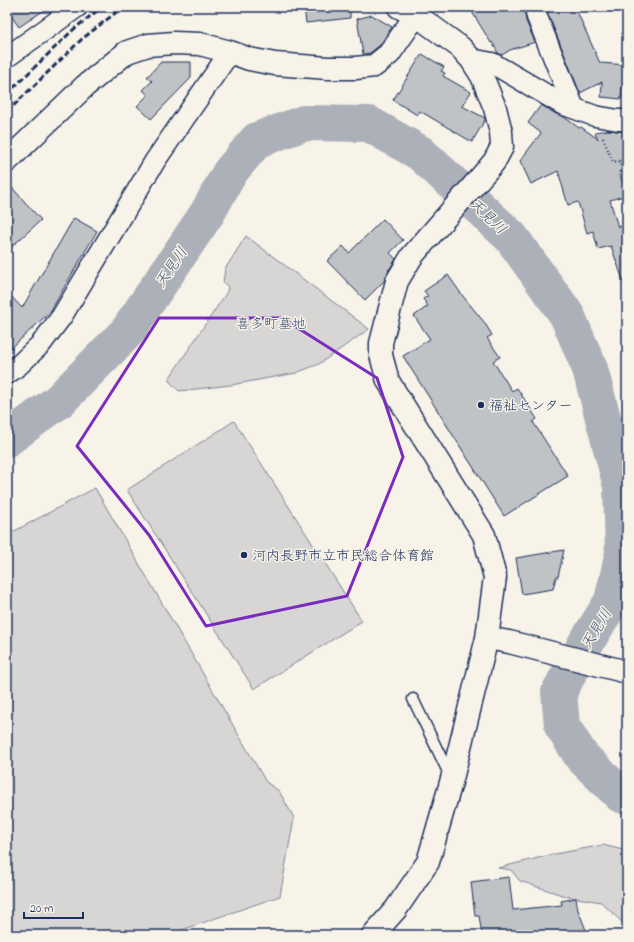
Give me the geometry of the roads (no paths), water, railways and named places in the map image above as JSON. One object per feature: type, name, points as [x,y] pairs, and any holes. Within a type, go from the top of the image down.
[{"type":"street","points":[[7,56],[77,7]]},
{"type":"street","points":[[534,7],[574,108]]},
{"type":"street","points":[[7,161],[85,86],[127,52],[148,45],[200,44],[230,52],[248,59],[275,64],[328,68],[356,68],[374,66],[390,54],[408,11],[460,47],[483,79],[495,108],[501,132],[502,148],[494,162],[412,256],[397,281],[381,343],[381,355],[388,382],[484,535],[495,577],[487,638],[452,779],[428,862],[396,909],[373,935]]},
{"type":"street","points":[[7,374],[41,344],[62,316],[154,161],[230,52]]},
{"type":"street","points":[[470,59],[492,62],[562,104],[595,116],[627,120]]},
{"type":"street","points":[[487,638],[509,642],[627,672]]},
{"type":"lane","points":[[413,699],[452,779]]},
{"type":"waterway","name":"天見川","points":[[7,439],[59,401],[127,332],[208,212],[230,172],[257,140],[304,123],[369,124],[420,153],[511,237],[567,315],[590,369],[621,486],[623,553],[612,601],[584,646],[559,692],[562,726],[582,757],[621,795],[627,797]]},
{"type":"railway","points":[[7,94],[74,29],[102,7]]},
{"type":"railway","points":[[7,112],[82,39],[123,7]]},
{"type":"place","name":"福祉センター","points":[[481,405]]},
{"type":"place","name":"河内長野市立市民総合体育館","points":[[244,555]]},
{"type":"park label","name":"喜多町墓地","points":[[271,323]]}]
